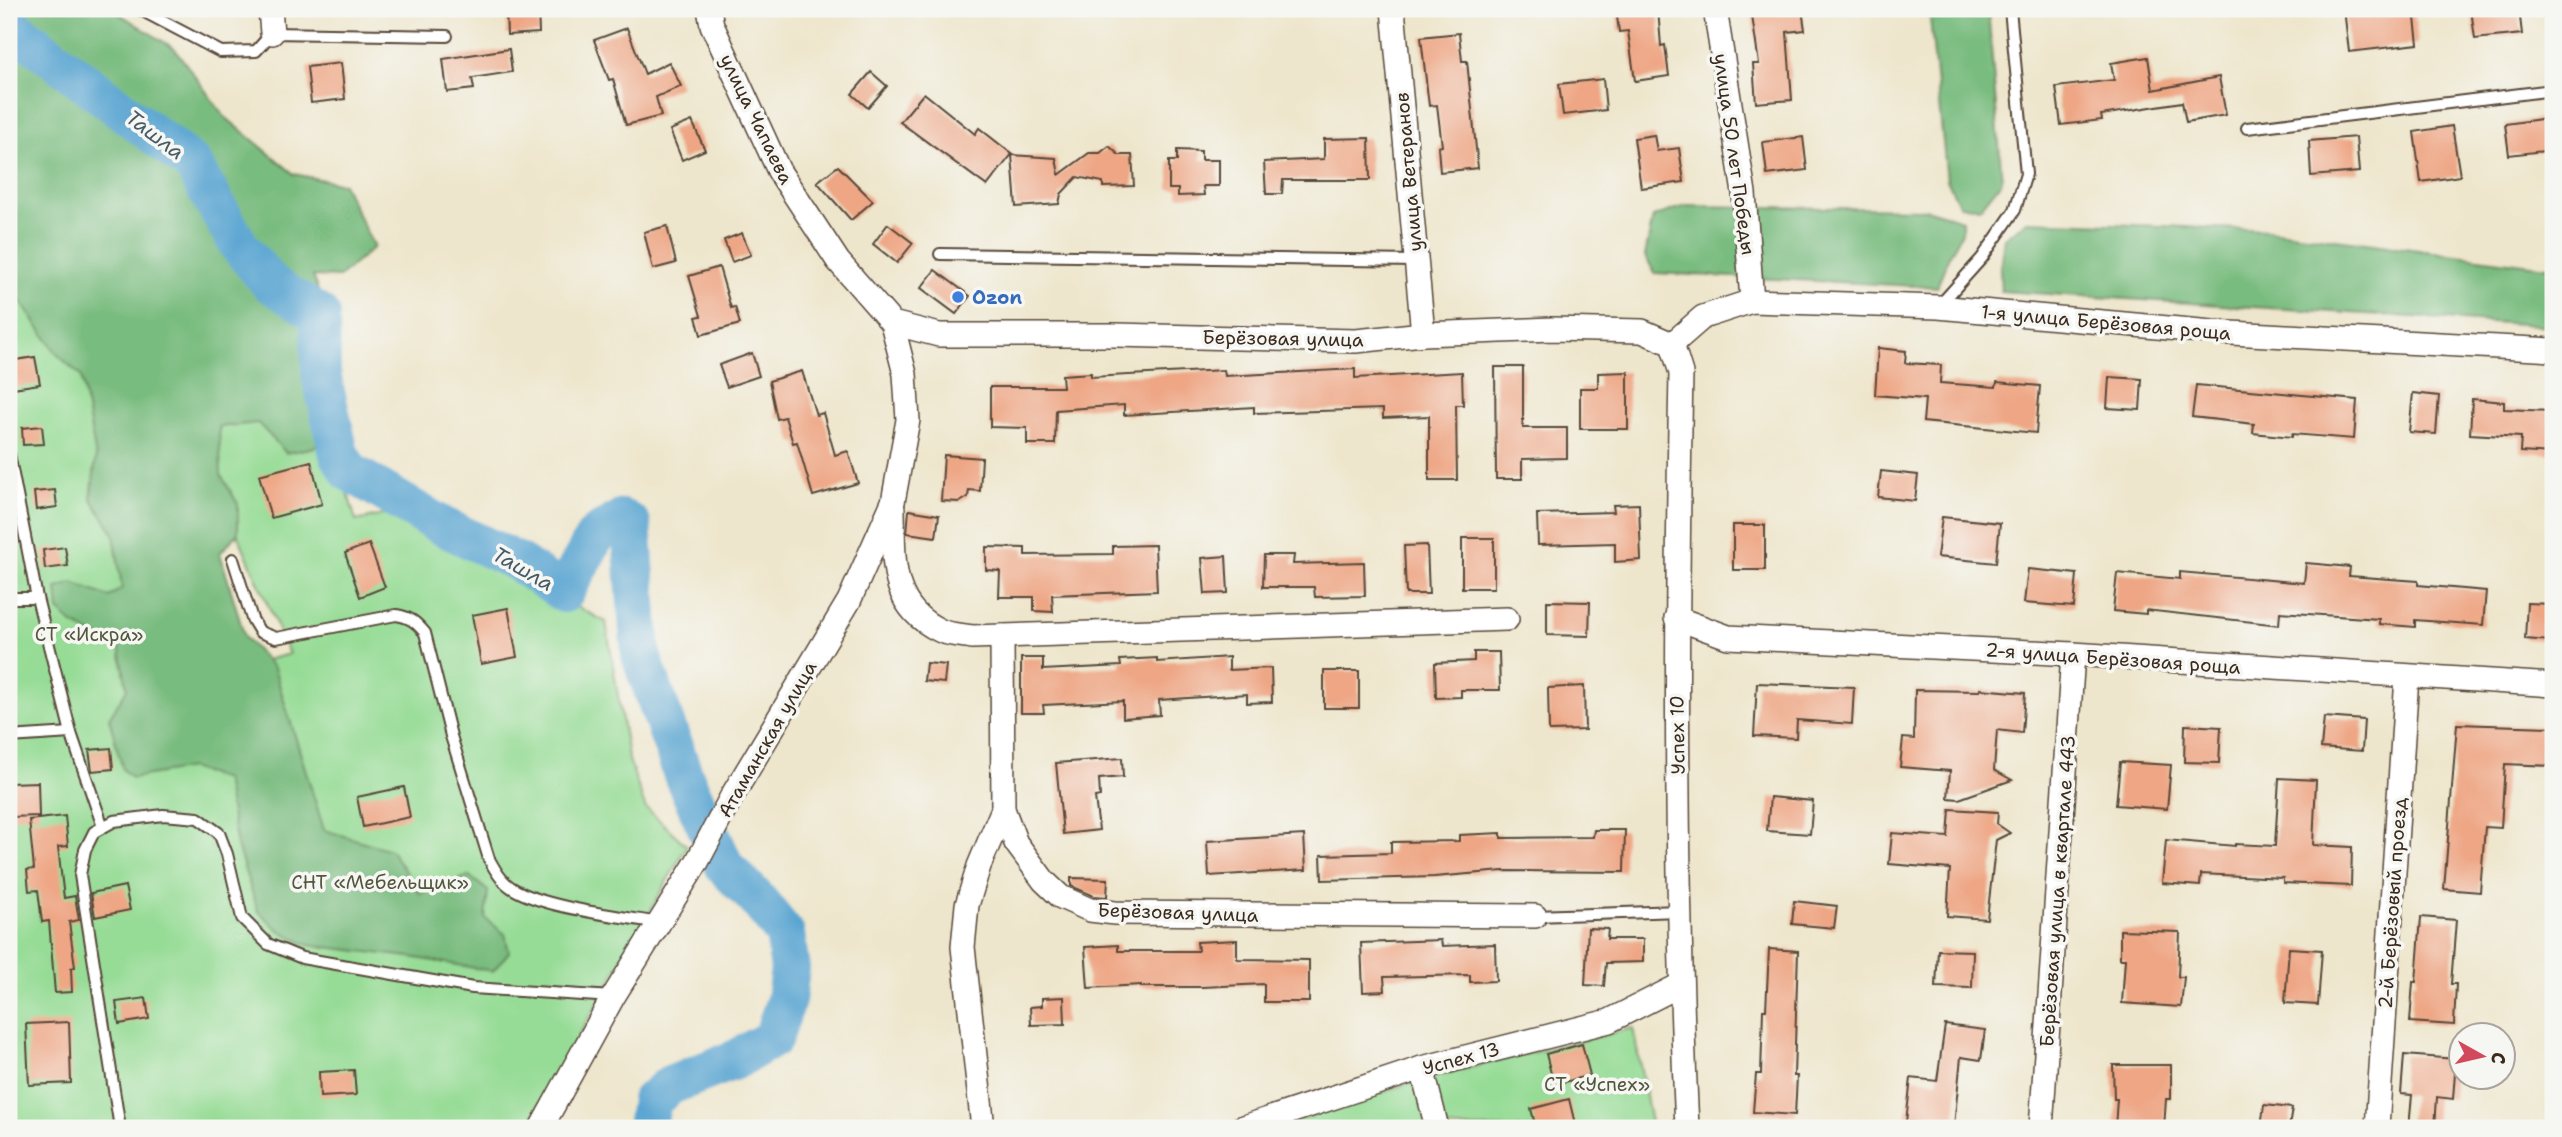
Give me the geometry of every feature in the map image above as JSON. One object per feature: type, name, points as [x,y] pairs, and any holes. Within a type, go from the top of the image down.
[{"type":"street","points":[[270,9],[272,33]]},
{"type":"street","name":"улица Чапаева","points":[[709,9],[712,25],[779,171],[838,261],[892,323]]},
{"type":"street","name":"улица Ветеранов","points":[[1393,9],[1423,334]]},
{"type":"street","name":"улица 50 лет Победы","points":[[1715,9],[1744,193],[1752,301]]},
{"type":"street","name":"1-я улица Берёзовая роща","points":[[1672,344],[1703,317],[1752,301],[1938,307],[2212,332],[2553,350]]},
{"type":"street","name":"Берёзовая улица","points":[[892,323],[939,335],[1115,335],[1356,341],[1423,334],[1552,328],[1643,331],[1672,344]]},
{"type":"street","name":"Атаманская улица","points":[[541,1128],[613,997],[696,862],[732,796],[849,601],[893,502],[908,420],[905,374],[892,323]]},
{"type":"street","name":"Успех 10","points":[[1672,344],[1681,373],[1676,618],[1680,985],[1686,1128]]},
{"type":"street","points":[[893,502],[894,556],[899,591],[917,617],[943,632],[972,637],[1507,619]]},
{"type":"street","name":"2-я улица Берёзовая роща","points":[[1676,618],[1728,637],[2073,654],[2553,685]]},
{"type":"street","name":"Берёзовая улица","points":[[1002,636],[1003,810],[1016,842],[1044,881],[1061,897],[1090,910],[1115,914],[1535,916]]},
{"type":"street","name":"Берёзовая улица в квартале 443","points":[[2041,1128],[2073,654]]},
{"type":"street","name":"2-й Берёзовый проезд","points":[[2377,1128],[2407,677]]},
{"type":"street","points":[[983,1128],[963,947],[967,905],[979,866],[1003,810]]},
{"type":"street","name":"Успех 13","points":[[1241,1128],[1422,1068],[1609,1021],[1680,985]]},
{"type":"street","points":[[1422,1068],[1437,1128]]},
{"type":"lane","points":[[139,9],[221,52],[256,51],[272,33],[447,36]]},
{"type":"lane","points":[[1938,307],[1982,258],[2015,210],[2026,174],[2010,9]]},
{"type":"lane","points":[[2247,128],[2553,90]]},
{"type":"lane","points":[[940,254],[1416,261]]},
{"type":"lane","points":[[9,454],[37,598],[71,733],[103,827]]},
{"type":"lane","points":[[233,559],[252,619],[260,632],[276,638],[396,615],[409,617],[425,633],[451,736],[496,874],[511,888],[545,901],[659,923]]},
{"type":"lane","points":[[9,598],[37,598]]},
{"type":"lane","points":[[9,737],[71,733]]},
{"type":"lane","points":[[120,1128],[80,875],[85,850],[94,832],[114,821],[163,815],[198,818],[219,833],[227,854],[242,918],[268,944],[302,958],[473,988],[613,997]]},
{"type":"lane","points":[[1535,916],[1680,911]]},
{"type":"green space","points":[[9,9],[112,9],[175,49],[224,116],[294,174],[343,184],[374,247],[339,277],[313,276],[334,336],[344,395],[315,447],[286,453],[258,423],[219,427],[221,475],[238,504],[238,533],[220,553],[245,638],[274,668],[324,830],[391,850],[420,894],[469,876],[488,891],[485,918],[505,934],[509,952],[493,971],[410,957],[308,945],[280,931],[258,911],[237,846],[225,780],[190,768],[132,778],[123,770],[109,718],[127,689],[120,649],[71,623],[59,610],[57,588],[73,583],[109,597],[122,588],[114,534],[91,498],[96,457],[81,376],[58,355],[9,283],[9,218],[14,214],[9,184]]},
{"type":"green space","points":[[1929,9],[1988,9],[2002,181],[1981,207],[1960,206],[1947,180]]},
{"type":"green space","name":"СНТ «Мебельщик»","points":[[9,168],[72,296],[192,679],[289,654],[217,486],[185,339],[295,313],[356,521],[396,512],[606,622],[628,757],[645,807],[687,846],[526,1128],[9,1128]]},
{"type":"green space","points":[[1685,206],[1926,209],[1962,220],[1962,232],[1937,287],[1655,273],[1645,256],[1653,217]]},
{"type":"green space","points":[[2027,221],[2268,230],[2553,268],[2553,326],[2001,291],[2000,269],[2004,238]]},
{"type":"green space","name":"СТ «Успех»","points":[[1633,1028],[1652,1128],[1276,1128],[1412,1082]]},
{"type":"building","points":[[506,9],[538,9],[539,33],[507,35]]},
{"type":"building","points":[[1616,9],[1658,9],[1661,46],[1665,45],[1669,76],[1635,81],[1628,31],[1619,32]]},
{"type":"building","points":[[1751,9],[1802,9],[1805,30],[1787,32],[1792,100],[1756,103],[1753,64],[1759,64]]},
{"type":"building","points":[[2344,9],[2414,9],[2418,44],[2349,52]]},
{"type":"building","points":[[2471,9],[2519,9],[2522,34],[2475,39]]},
{"type":"building","points":[[627,28],[645,74],[669,62],[681,86],[656,97],[661,116],[626,125],[613,79],[609,80],[594,40]]},
{"type":"building","points":[[1459,33],[1462,61],[1467,61],[1478,168],[1440,172],[1438,147],[1442,146],[1437,105],[1429,106],[1421,37]]},
{"type":"building","points":[[509,49],[512,72],[472,78],[474,89],[447,92],[443,59]]},
{"type":"building","points":[[2148,57],[2153,90],[2219,77],[2226,115],[2186,122],[2182,102],[2101,115],[2102,120],[2061,125],[2056,87],[2114,80],[2111,63]]},
{"type":"building","points":[[341,63],[345,99],[311,103],[307,67]]},
{"type":"building","points":[[871,72],[887,86],[868,108],[852,94]]},
{"type":"building","points":[[1603,79],[1606,110],[1563,115],[1559,84]]},
{"type":"building","points":[[924,93],[975,134],[979,128],[1012,154],[987,186],[900,122]]},
{"type":"building","points":[[2549,118],[2553,150],[2509,155],[2505,124]]},
{"type":"building","points":[[692,121],[705,150],[682,160],[670,130]]},
{"type":"building","points":[[2452,126],[2460,176],[2421,182],[2414,132]]},
{"type":"building","points":[[1654,135],[1657,151],[1679,148],[1684,182],[1641,188],[1634,138]]},
{"type":"building","points":[[1803,137],[1807,170],[1767,175],[1763,142]]},
{"type":"building","points":[[2356,137],[2359,172],[2311,176],[2309,141]]},
{"type":"building","points":[[1369,138],[1370,180],[1283,180],[1282,194],[1266,194],[1264,162],[1324,159],[1324,139]]},
{"type":"building","points":[[1109,146],[1119,155],[1132,155],[1134,186],[1103,187],[1103,182],[1077,177],[1061,194],[1059,204],[1016,207],[1012,155],[1056,158],[1059,175],[1089,153],[1100,153]]},
{"type":"building","points":[[1177,150],[1201,151],[1201,160],[1219,160],[1219,186],[1203,186],[1204,195],[1178,196],[1178,189],[1169,189],[1169,161],[1177,161]]},
{"type":"building","points":[[838,166],[873,201],[851,220],[817,182]]},
{"type":"building","points":[[888,224],[913,243],[897,263],[873,244]]},
{"type":"building","points":[[667,226],[676,263],[653,269],[644,232]]},
{"type":"building","points":[[742,233],[751,255],[732,262],[724,240]]},
{"type":"building","points":[[719,267],[731,308],[735,307],[740,324],[701,335],[696,317],[701,316],[689,276]]},
{"type":"building","points":[[935,270],[970,296],[956,314],[921,288]]},
{"type":"building","points":[[1878,348],[1906,351],[1905,363],[1941,365],[1940,383],[1996,387],[1997,382],[2040,386],[2036,433],[1923,422],[1925,399],[1875,395]]},
{"type":"building","points":[[752,353],[759,376],[727,387],[719,365]]},
{"type":"building","points":[[35,357],[40,384],[13,388],[9,361]]},
{"type":"building","points":[[1495,367],[1523,367],[1523,428],[1567,428],[1567,458],[1522,459],[1522,479],[1496,479]]},
{"type":"building","points":[[1355,369],[1355,378],[1462,372],[1463,405],[1456,405],[1457,480],[1429,480],[1429,416],[1383,418],[1383,409],[1254,413],[1254,407],[1124,415],[1124,405],[1056,410],[1055,444],[1027,444],[1027,428],[990,427],[990,387],[1063,387],[1062,375],[1091,373],[1091,377],[1224,370],[1225,376]]},
{"type":"building","points":[[802,371],[816,415],[823,413],[835,455],[848,451],[858,483],[813,496],[797,442],[793,443],[785,417],[777,419],[769,381]]},
{"type":"building","points":[[1628,372],[1628,429],[1580,429],[1580,388],[1598,388],[1598,373]]},
{"type":"building","points":[[2109,377],[2142,379],[2140,410],[2107,408]]},
{"type":"building","points":[[2196,385],[2357,400],[2354,439],[2253,433],[2254,424],[2192,417]]},
{"type":"building","points":[[2413,393],[2439,396],[2436,434],[2409,432]]},
{"type":"building","points":[[2472,399],[2504,402],[2504,409],[2553,411],[2553,454],[2520,452],[2521,437],[2470,434]]},
{"type":"building","points":[[42,426],[44,444],[23,445],[22,428]]},
{"type":"building","points":[[944,455],[982,458],[980,491],[969,490],[968,497],[960,502],[941,501]]},
{"type":"building","points":[[311,461],[322,504],[271,518],[259,475]]},
{"type":"building","points":[[1881,471],[1918,475],[1915,501],[1878,497]]},
{"type":"building","points":[[55,490],[57,507],[36,510],[34,492]]},
{"type":"building","points":[[1639,504],[1641,560],[1615,562],[1615,543],[1538,545],[1537,514],[1614,512],[1613,505]]},
{"type":"building","points":[[909,510],[939,515],[936,537],[907,533]]},
{"type":"building","points":[[1942,517],[2000,523],[1996,563],[1937,557]]},
{"type":"building","points":[[1733,525],[1765,525],[1765,570],[1733,570]]},
{"type":"building","points":[[1462,538],[1494,538],[1494,588],[1462,588]]},
{"type":"building","points":[[369,544],[385,587],[360,597],[345,553]]},
{"type":"building","points":[[1155,545],[1157,591],[1052,595],[1053,612],[1034,611],[1034,597],[999,597],[1000,571],[986,570],[986,547],[1025,548],[1025,555],[1113,554],[1113,546]]},
{"type":"building","points":[[1427,545],[1429,594],[1406,594],[1404,546]]},
{"type":"building","points":[[65,547],[68,566],[45,569],[43,550]]},
{"type":"building","points":[[1264,555],[1294,555],[1293,564],[1364,562],[1365,596],[1315,597],[1314,587],[1263,587]]},
{"type":"building","points":[[1226,556],[1228,593],[1205,594],[1202,558]]},
{"type":"building","points":[[2306,563],[2350,567],[2349,576],[2418,581],[2418,585],[2486,591],[2483,625],[2415,620],[2415,627],[2379,624],[2379,619],[2280,612],[2279,625],[2146,610],[2146,614],[2113,611],[2117,573],[2180,579],[2180,572],[2304,583]]},
{"type":"building","points":[[2028,569],[2077,574],[2074,607],[2024,603]]},
{"type":"building","points":[[1547,601],[1590,602],[1589,636],[1547,635]]},
{"type":"building","points":[[2527,603],[2553,604],[2550,641],[2525,639]]},
{"type":"building","points":[[508,608],[517,657],[481,664],[472,615]]},
{"type":"building","points":[[1474,652],[1499,652],[1500,690],[1461,690],[1461,697],[1436,698],[1435,663],[1474,661]]},
{"type":"building","points":[[1229,657],[1229,670],[1271,668],[1272,702],[1247,703],[1247,694],[1159,700],[1160,715],[1123,718],[1123,701],[1043,705],[1044,713],[1021,713],[1021,658],[1043,658],[1043,670],[1121,666],[1120,660],[1157,658],[1157,662]]},
{"type":"building","points":[[926,663],[946,665],[944,683],[924,681]]},
{"type":"building","points":[[1324,671],[1359,671],[1359,708],[1324,708]]},
{"type":"building","points":[[1757,683],[1854,687],[1852,724],[1797,720],[1796,738],[1754,736]]},
{"type":"building","points":[[1584,686],[1585,730],[1549,731],[1548,688]]},
{"type":"building","points":[[1980,689],[2025,693],[2022,733],[1997,730],[1994,770],[2012,780],[1959,799],[1948,798],[1950,771],[1900,767],[1903,738],[1914,739],[1915,690]]},
{"type":"building","points":[[2324,717],[2364,720],[2362,751],[2321,748]]},
{"type":"building","points":[[2457,724],[2553,727],[2553,766],[2505,764],[2501,828],[2485,827],[2480,892],[2444,889]]},
{"type":"building","points":[[2185,725],[2221,727],[2219,763],[2184,762]]},
{"type":"building","points":[[111,748],[113,769],[92,771],[89,750]]},
{"type":"building","points":[[1122,758],[1123,777],[1099,779],[1100,796],[1095,797],[1099,830],[1063,834],[1056,763]]},
{"type":"building","points":[[2120,762],[2171,765],[2167,809],[2116,805]]},
{"type":"building","points":[[2279,778],[2316,780],[2313,845],[2352,847],[2351,886],[2283,883],[2283,878],[2201,874],[2200,886],[2162,883],[2166,840],[2235,846],[2275,846]]},
{"type":"building","points":[[38,782],[39,816],[9,817],[9,783]]},
{"type":"building","points":[[404,787],[410,817],[363,827],[357,797]]},
{"type":"building","points":[[1770,797],[1813,801],[1810,834],[1767,831]]},
{"type":"building","points":[[1950,809],[1998,812],[1997,824],[2010,833],[1996,840],[1987,919],[1947,916],[1950,869],[1889,864],[1892,833],[1948,837]]},
{"type":"building","points":[[65,816],[68,846],[58,847],[64,898],[75,896],[79,920],[69,922],[75,967],[71,968],[72,992],[55,993],[49,921],[42,922],[38,890],[29,891],[27,870],[34,869],[29,820]]},
{"type":"building","points":[[1594,830],[1625,830],[1624,872],[1503,871],[1434,877],[1322,880],[1321,855],[1391,853],[1391,842],[1459,841],[1459,835],[1501,833],[1501,838],[1593,837]]},
{"type":"building","points":[[1304,835],[1306,870],[1209,876],[1207,841]]},
{"type":"building","points":[[1071,878],[1108,879],[1107,897],[1094,896],[1071,886]]},
{"type":"building","points":[[125,886],[130,910],[95,917],[91,893]]},
{"type":"building","points":[[1794,901],[1837,906],[1834,928],[1792,924]]},
{"type":"building","points":[[2421,917],[2456,920],[2451,984],[2456,984],[2454,1021],[2446,1021],[2446,1024],[2410,1022],[2413,982],[2416,982]]},
{"type":"building","points":[[1588,928],[1608,929],[1607,939],[1643,939],[1643,962],[1606,963],[1604,986],[1585,985]]},
{"type":"building","points":[[2120,930],[2180,932],[2178,977],[2184,977],[2181,1007],[2122,1003],[2125,959],[2120,959]]},
{"type":"building","points":[[1237,940],[1237,959],[1309,960],[1309,1002],[1264,1002],[1264,984],[1088,988],[1085,947],[1118,945],[1118,951],[1198,951],[1197,942]]},
{"type":"building","points":[[1441,940],[1442,946],[1495,944],[1496,981],[1470,982],[1470,975],[1384,977],[1385,991],[1363,992],[1361,943]]},
{"type":"building","points":[[2289,948],[2322,950],[2318,1005],[2285,1003]]},
{"type":"building","points":[[1769,949],[1798,951],[1795,1115],[1753,1112],[1756,1074],[1761,1074]]},
{"type":"building","points":[[1938,950],[1973,951],[1972,988],[1936,987]]},
{"type":"building","points":[[1064,997],[1065,1024],[1031,1025],[1030,1007],[1042,1006],[1042,998]]},
{"type":"building","points":[[146,998],[149,1019],[119,1024],[116,1002]]},
{"type":"building","points":[[69,1022],[71,1083],[29,1085],[26,1024]]},
{"type":"building","points":[[1945,1025],[1985,1030],[1981,1060],[1961,1057],[1954,1126],[1906,1122],[1911,1078],[1937,1081]]},
{"type":"building","points":[[1582,1044],[1590,1075],[1554,1085],[1546,1054]]},
{"type":"building","points":[[2404,1055],[2446,1058],[2446,1092],[2454,1092],[2453,1099],[2437,1097],[2435,1128],[2409,1128],[2412,1095],[2401,1094]]},
{"type":"building","points":[[2113,1065],[2171,1065],[2171,1099],[2166,1099],[2164,1128],[2115,1128],[2117,1099],[2114,1099]]},
{"type":"building","points":[[354,1070],[356,1095],[320,1097],[319,1072]]},
{"type":"building","points":[[1569,1099],[1576,1128],[1536,1128],[1531,1109]]},
{"type":"building","points":[[2264,1105],[2292,1108],[2289,1128],[2261,1128]]},
{"type":"waterway","name":"Ташла","points":[[9,24],[192,164],[240,247],[270,283],[320,315],[321,374],[339,454],[350,472],[442,526],[518,562],[564,593],[596,535],[622,519],[631,524],[641,656],[684,777],[725,867],[756,898],[785,934],[790,969],[786,1000],[773,1038],[737,1059],[670,1085],[651,1101],[647,1128]]},
{"type":"place","name":"Ozon","points":[[958,297]]},
{"type":"park label","name":"СТ «Искра»","points":[[89,634]]}]
